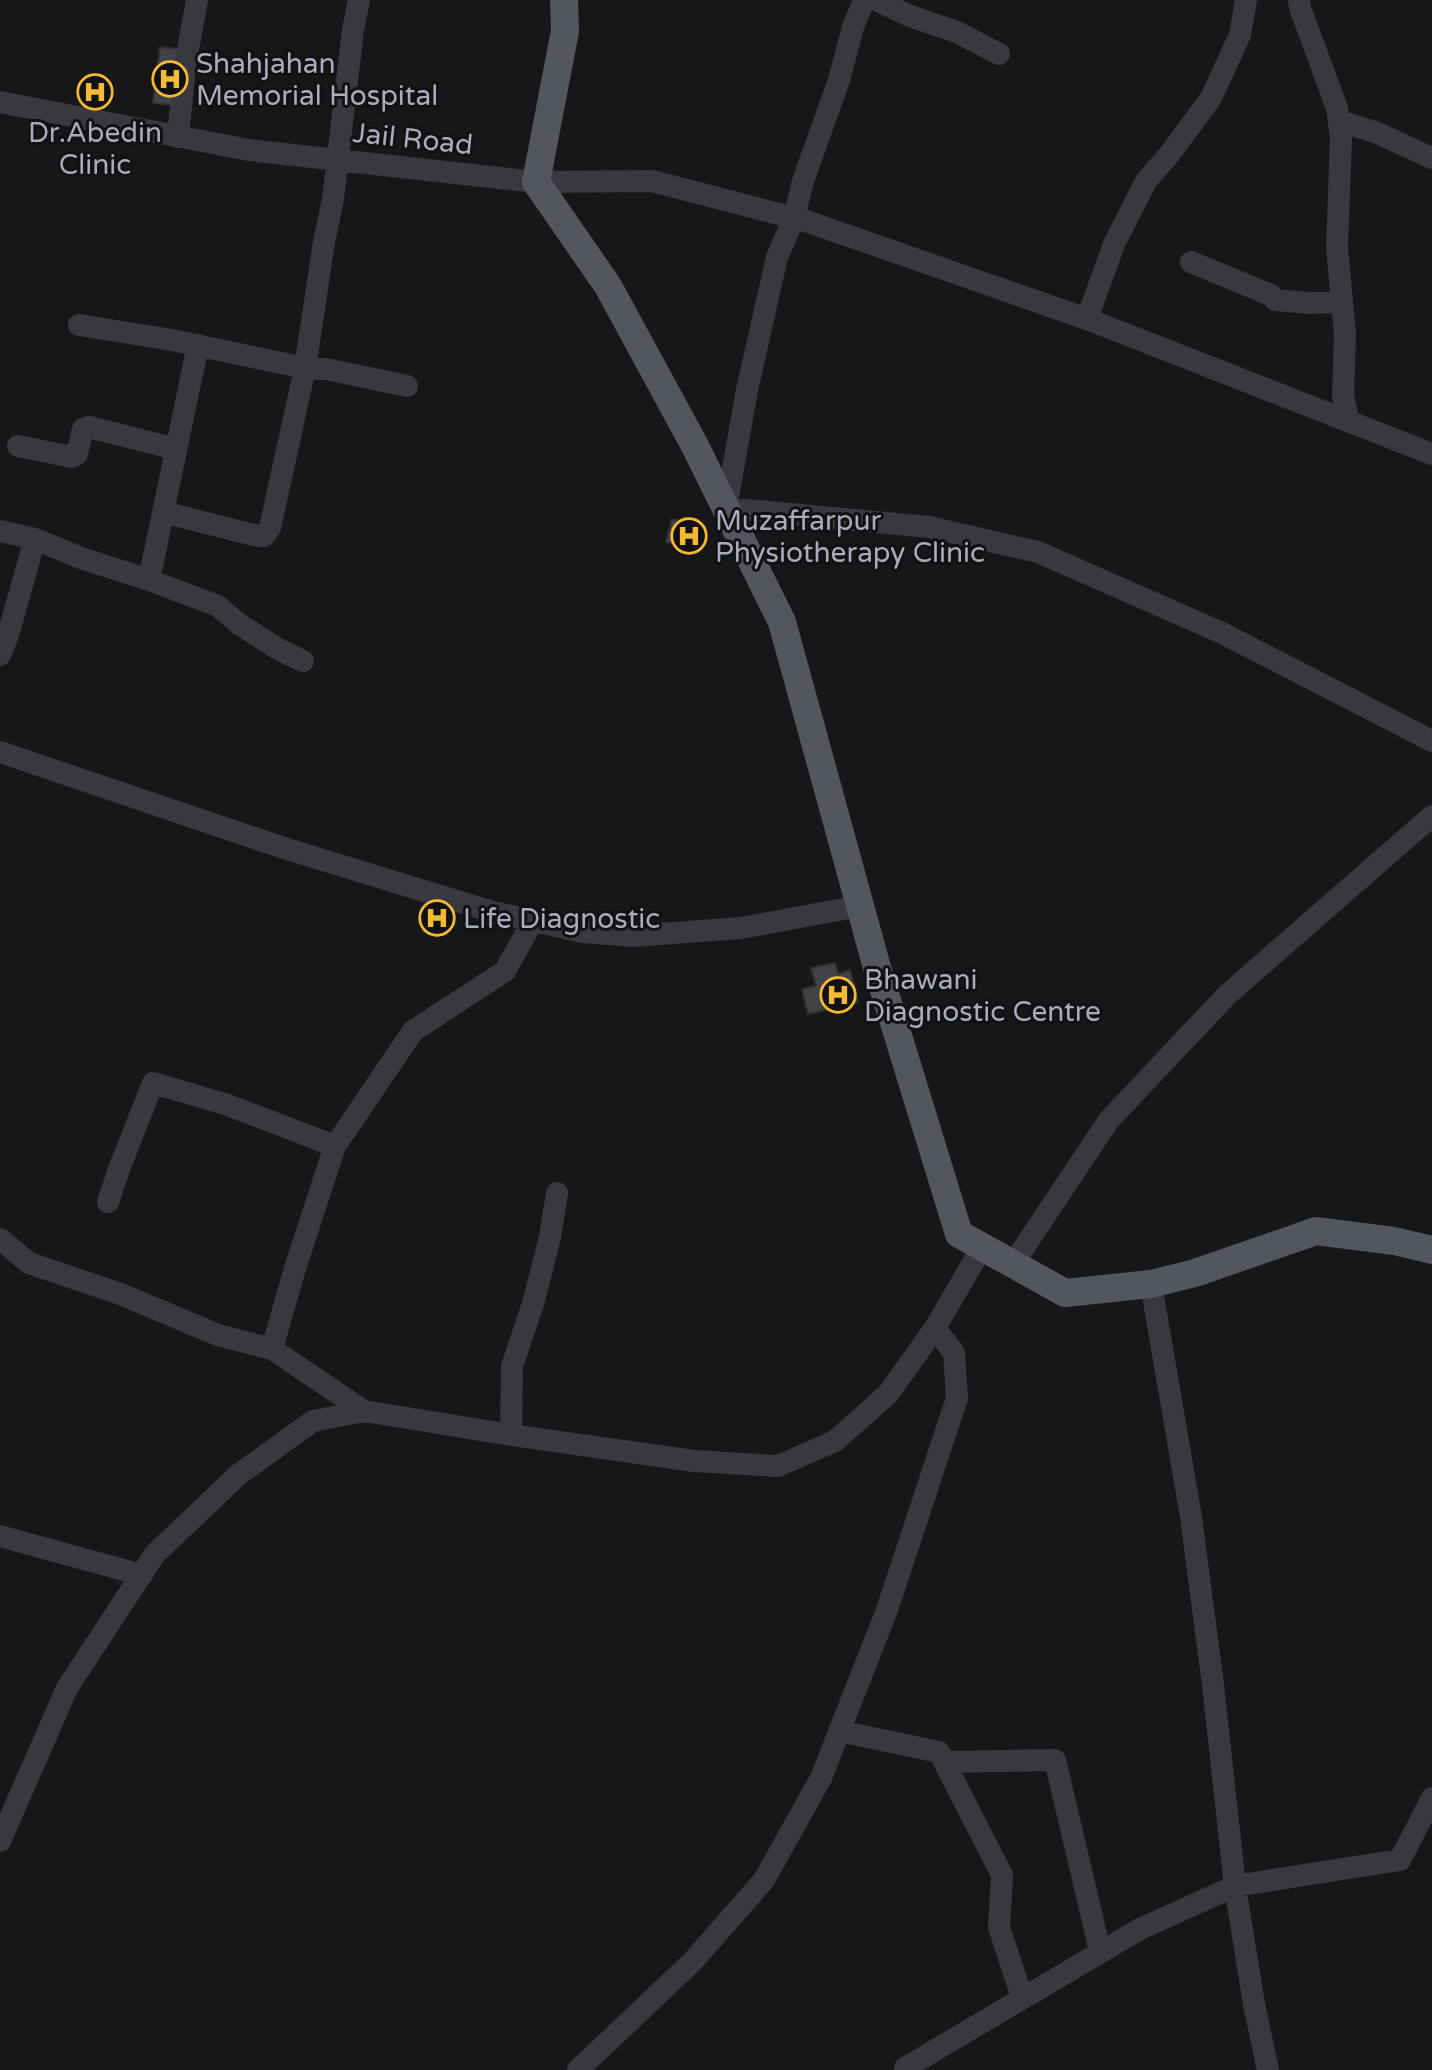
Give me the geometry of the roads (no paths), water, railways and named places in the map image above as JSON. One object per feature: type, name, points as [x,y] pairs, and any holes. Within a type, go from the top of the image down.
[{"type":"main road","points":[[564,0],[565,31],[536,182],[608,286],[695,446],[782,622],[876,964],[959,1234],[1065,1293],[1151,1284],[1195,1273],[1316,1231],[1394,1241],[1432,1250]]},
{"type":"street","points":[[178,137],[185,66],[197,0]]},
{"type":"street","points":[[163,512],[258,536],[264,536],[270,528],[305,368],[333,199],[359,0]]},
{"type":"street","points":[[864,0],[803,181],[794,218],[777,257],[747,390],[726,508],[929,527],[1038,552],[1222,633],[1432,741]]},
{"type":"street","points":[[876,0],[957,32],[999,54]]},
{"type":"street","points":[[1087,319],[1114,244],[1146,181],[1211,98],[1240,35],[1246,0]]},
{"type":"street","points":[[1299,0],[1339,121],[1337,248],[1345,334],[1343,396],[1349,422]]},
{"type":"street","name":"Jail Road","points":[[0,102],[249,150],[536,182],[652,181],[794,218],[1087,319],[1432,454]]},
{"type":"street","points":[[1339,121],[1375,132],[1432,158]]},
{"type":"street","points":[[1191,262],[1271,295],[1275,300],[1342,302]]},
{"type":"street","points":[[79,325],[407,386]]},
{"type":"street","points":[[149,580],[198,345]]},
{"type":"street","points":[[18,446],[72,457],[77,454],[83,429],[89,427],[176,449]]},
{"type":"street","points":[[0,531],[35,539],[218,606],[239,624],[303,661]]},
{"type":"street","points":[[0,655],[35,539]]},
{"type":"street","points":[[0,752],[287,849],[493,912],[583,932],[633,936],[741,928],[860,906]]},
{"type":"street","points":[[1013,1264],[1109,1120],[1227,995],[1432,816]]},
{"type":"street","points":[[272,1349],[335,1146],[413,1031],[505,971],[533,921]]},
{"type":"street","points":[[108,1202],[153,1083],[225,1104],[335,1146]]},
{"type":"street","points":[[511,1435],[512,1366],[533,1304],[550,1237],[557,1193]]},
{"type":"street","points":[[0,1239],[29,1263],[118,1293],[218,1335],[272,1349],[364,1411]]},
{"type":"street","points":[[0,1841],[67,1688],[155,1554],[238,1475],[313,1421],[364,1411],[694,1461],[778,1466],[835,1441],[888,1394],[935,1328],[982,1247]]},
{"type":"street","points":[[1151,1284],[1193,1532],[1235,1886],[1268,2070]]},
{"type":"street","points":[[578,2070],[693,1961],[764,1880],[821,1778],[887,1610],[957,1398],[954,1353],[935,1328]]},
{"type":"street","points":[[0,1536],[142,1575]]},
{"type":"street","points":[[839,1731],[939,1752],[1002,1875],[999,1927],[1022,1997]]},
{"type":"street","points":[[944,1762],[1055,1760],[1100,1951]]},
{"type":"street","points":[[905,2068],[1100,1951],[1140,1929],[1235,1886],[1400,1860],[1432,1798]]},
{"type":"place","name":"Shahjahan Memorial Hospital","points":[[170,79]]},
{"type":"place","name":"Dr.Abedin Clinic","points":[[95,92]]},
{"type":"place","name":"Muzaffarpur Physiotherapy Clinic","points":[[689,536]]},
{"type":"place","name":"Life Diagnostic","points":[[437,918]]},
{"type":"place","name":"Bhawani Diagnostic Centre","points":[[838,995]]}]
